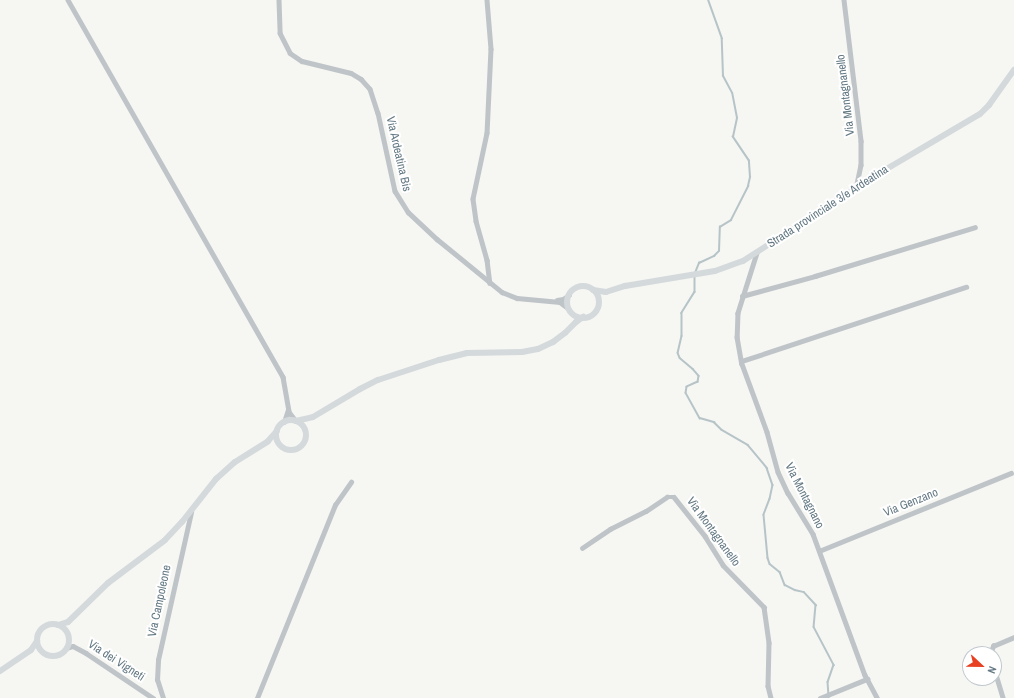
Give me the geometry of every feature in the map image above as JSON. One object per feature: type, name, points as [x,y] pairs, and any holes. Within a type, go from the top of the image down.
[{"type":"main road","name":"Strada provinciale 3/e Ardeatina","points":[[593,290],[603,292],[700,274],[730,267],[757,253],[856,188],[982,113],[1014,70]]},
{"type":"main road","points":[[571,327],[573,319],[568,295],[578,287],[586,286],[593,290],[598,296],[598,304]]},
{"type":"main road","points":[[0,671],[33,648],[40,631],[53,624],[58,625],[66,623],[108,583],[165,540],[225,470],[272,439],[284,422],[304,420],[319,414],[360,389],[388,376],[453,356],[485,352],[522,352],[538,349],[554,342],[576,322],[595,312],[604,295],[613,290]]},
{"type":"main road","points":[[570,310],[583,317]]},
{"type":"main road","points":[[260,447],[271,444],[280,445],[287,449],[299,448],[304,441],[309,425],[319,414]]},
{"type":"main road","points":[[296,421],[303,426],[306,433]]},
{"type":"main road","points":[[277,431],[277,441],[280,445]]},
{"type":"main road","points":[[26,653],[36,650],[56,656],[66,648],[69,639],[67,634],[68,626],[73,617]]},
{"type":"main road","points":[[58,625],[67,634]]},
{"type":"main road","points":[[37,641],[43,652]]},
{"type":"street","points":[[68,0],[283,377],[288,406],[291,415],[296,421]]},
{"type":"street","name":"Via Ardeatina Bis","points":[[279,0],[280,33],[290,53],[305,61],[351,73],[362,79],[370,89],[378,113],[394,189],[402,206],[433,235],[505,294],[514,297],[556,301],[563,303],[570,310]]},
{"type":"street","points":[[487,0],[491,53],[487,133],[473,199],[476,221],[488,266],[490,283]]},
{"type":"street","name":"Via Montagnanello","points":[[844,0],[862,141],[861,165],[856,188]]},
{"type":"street","points":[[742,296],[815,276],[975,227]]},
{"type":"street","name":"Via Montagnano","points":[[757,253],[742,296],[736,326],[742,361],[767,432],[778,472],[790,496],[809,527],[867,679],[877,698]]},
{"type":"street","points":[[742,361],[966,287]]},
{"type":"street","points":[[556,301],[564,299],[568,295]]},
{"type":"street","points":[[284,422],[288,406]]},
{"type":"street","name":"Via Genzano","points":[[819,551],[1011,473]]},
{"type":"street","points":[[257,698],[335,505],[351,482]]},
{"type":"street","name":"Via Montagnanello","points":[[582,548],[610,529],[646,512],[667,497],[674,497],[702,533],[722,564],[764,607],[769,643],[768,686],[771,698]]},
{"type":"street","name":"Via Campoleone","points":[[163,698],[158,680],[158,660],[187,524],[193,508]]},
{"type":"street","points":[[993,646],[1014,637]]},
{"type":"street","name":"Via dei Vigneti","points":[[66,648],[73,646],[86,653],[153,698]]},
{"type":"street","points":[[822,697],[867,679]]},
{"type":"street","points":[[999,686],[1003,698]]},
{"type":"waterway","points":[[695,273],[699,263],[714,256],[719,251],[720,227],[731,220],[748,186],[750,177],[749,161],[733,137],[737,118],[732,93],[723,76],[722,39],[708,0]]},
{"type":"waterway","points":[[695,277],[695,292],[682,313],[682,336],[678,353],[680,358],[699,376],[698,382],[687,387],[686,393],[700,418],[714,422],[722,430],[748,445],[767,468],[773,485],[764,515],[768,558],[770,564],[780,572],[785,585],[795,590],[804,592],[816,605],[814,627],[834,665],[828,682],[829,698]]}]
